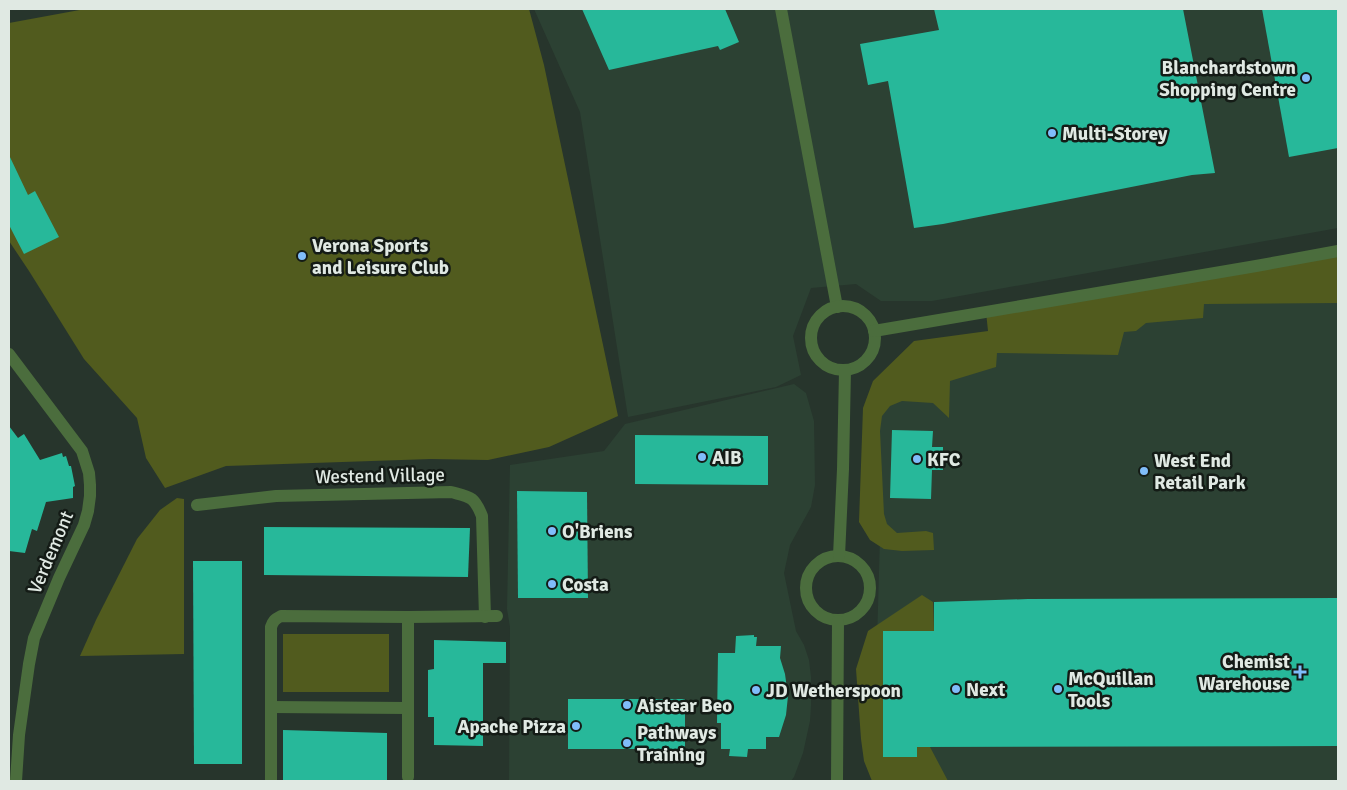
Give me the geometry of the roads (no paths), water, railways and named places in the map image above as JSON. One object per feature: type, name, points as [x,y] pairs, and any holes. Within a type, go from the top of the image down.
[{"type":"street","points":[[782,9],[837,307]]},
{"type":"street","points":[[874,331],[1338,251]]},
{"type":"street","points":[[847,306],[864,314],[871,322],[874,331],[875,340],[869,357],[862,364],[845,370],[834,369],[825,364],[813,348],[811,337],[813,327],[819,318],[827,311],[837,307],[847,306]]},
{"type":"street","name":"Verdemont","points":[[9,354],[82,452],[89,473],[90,485],[88,511],[84,525],[34,638],[13,758],[16,781]]},
{"type":"street","points":[[839,556],[844,469],[845,370]]},
{"type":"street","name":"Westend Village","points":[[197,505],[286,496],[451,492],[467,496],[477,503],[482,516],[491,616],[281,616],[276,618],[271,627],[271,781]]},
{"type":"street","points":[[839,556],[853,560],[861,565],[869,577],[871,585],[866,606],[861,612],[850,619],[838,621],[825,618],[816,612],[809,603],[806,584],[816,565],[824,559],[839,556]]},
{"type":"street","points":[[408,617],[408,777]]},
{"type":"street","points":[[837,781],[838,621]]},
{"type":"street","points":[[271,707],[407,708]]},
{"type":"place","name":"Blanchardstown Shopping Centre","points":[[1306,78]]},
{"type":"place","name":"Multi-Storey","points":[[1052,133]]},
{"type":"place","name":"Verona Sports and Leisure Club","points":[[302,256]]},
{"type":"place","name":"AIB","points":[[702,457]]},
{"type":"place","name":"KFC","points":[[917,459]]},
{"type":"place","name":"West End Retail Park","points":[[1144,471]]},
{"type":"place","name":"O'Briens","points":[[552,531]]},
{"type":"place","name":"Costa","points":[[552,584]]},
{"type":"place","name":"Chemist Warehouse","points":[[1300,672]]},
{"type":"place","name":"Next","points":[[956,689]]},
{"type":"place","name":"McQuillan Tools","points":[[1058,689]]},
{"type":"place","name":"JD Wetherspoon","points":[[756,690]]},
{"type":"place","name":"Aistear Beo","points":[[627,705]]},
{"type":"place","name":"Apache Pizza","points":[[576,726]]},
{"type":"place","name":"Pathways Training","points":[[627,743]]}]
